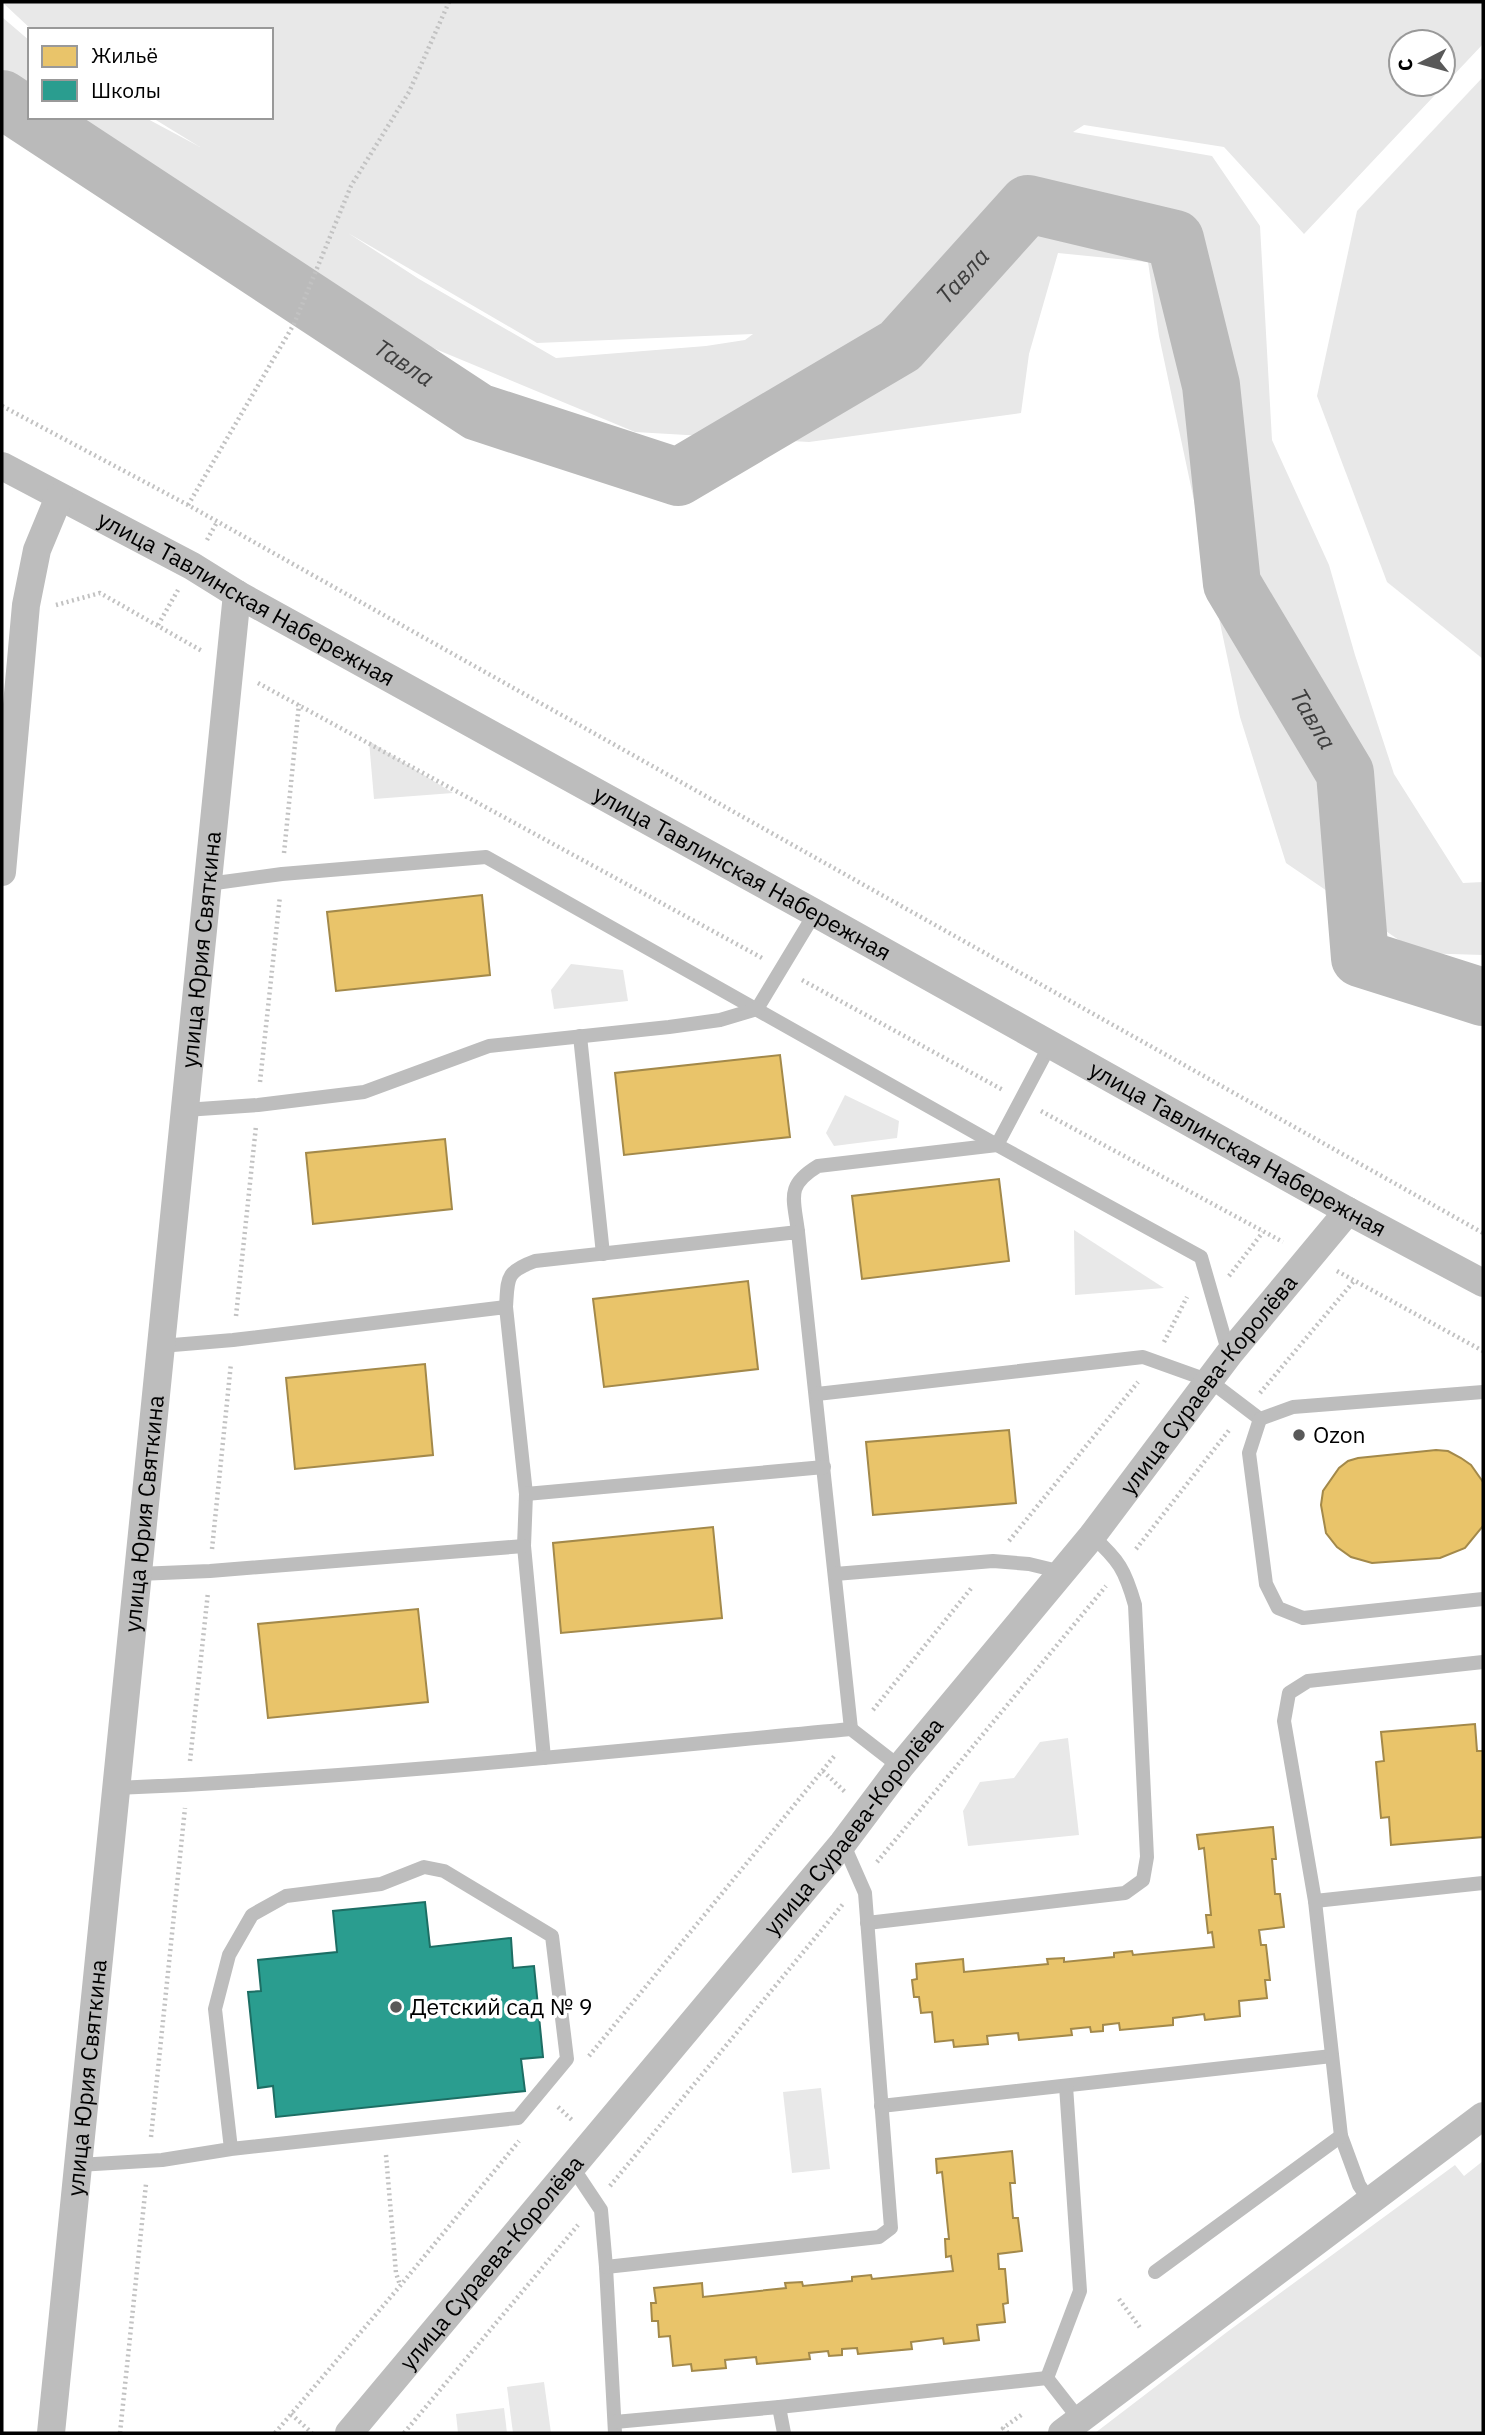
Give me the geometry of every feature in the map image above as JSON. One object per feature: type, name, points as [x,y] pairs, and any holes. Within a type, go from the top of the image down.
[{"type":"street","name":"улица Тавлинская Набережная","points":[[2,466],[192,566],[237,594],[1348,1211],[1483,1283]]},
{"type":"street","points":[[2,872],[26,605],[37,550],[59,497]]},
{"type":"street","name":"улица Юрия Святкина","points":[[51,2433],[237,594]]},
{"type":"street","name":"улица Сураева-Королёва","points":[[349,2433],[843,1843],[900,1767],[1092,1535],[1229,1354],[1348,1211]]},
{"type":"street","points":[[1070,2426],[1483,2116]]},
{"type":"lane","points":[[208,884],[282,874],[486,857],[1201,1257],[1229,1354]]},
{"type":"lane","points":[[185,1111],[364,1092],[489,1046],[720,1020],[757,1009],[815,913]]},
{"type":"lane","points":[[580,1035],[603,1254]]},
{"type":"lane","points":[[997,1145],[1050,1045]]},
{"type":"lane","points":[[853,1730],[794,1193],[800,1177],[818,1166],[997,1145]]},
{"type":"lane","points":[[544,1758],[524,1546],[526,1494],[506,1307],[508,1281],[516,1268],[534,1261],[798,1232]]},
{"type":"lane","points":[[161,1346],[233,1340],[506,1307]]},
{"type":"lane","points":[[817,1394],[1143,1357],[1210,1381],[1260,1419]]},
{"type":"lane","points":[[1260,1419],[1293,1407],[1483,1392]]},
{"type":"lane","points":[[1260,1419],[1249,1453],[1266,1584],[1278,1608],[1303,1618],[1483,1599]]},
{"type":"lane","points":[[526,1494],[824,1467]]},
{"type":"lane","points":[[867,1923],[1125,1893],[1143,1880],[1147,1857],[1135,1605],[1126,1575],[1114,1556],[1092,1535]]},
{"type":"lane","points":[[138,1574],[210,1571],[524,1546]]},
{"type":"lane","points":[[835,1574],[993,1561],[1029,1564],[1062,1572]]},
{"type":"lane","points":[[1369,2200],[1359,2185],[1341,2136],[1315,1901],[1284,1721],[1289,1693],[1308,1681],[1483,1662]]},
{"type":"lane","points":[[116,1788],[544,1758],[853,1730],[900,1767]]},
{"type":"lane","points":[[606,2267],[879,2237],[891,2228],[865,1893],[843,1843]]},
{"type":"lane","points":[[78,2165],[162,2160],[231,2149],[518,2118],[567,2059],[552,1936],[444,1871],[425,1867],[381,1884],[286,1896],[253,1914],[229,1955],[215,2009],[231,2149]]},
{"type":"lane","points":[[1315,1901],[1483,1883]]},
{"type":"lane","points":[[881,2106],[1332,2056]]},
{"type":"lane","points":[[1066,2086],[1080,2291],[1046,2378],[1070,2426]]},
{"type":"lane","points":[[1155,2272],[1341,2136]]},
{"type":"lane","points":[[573,2168],[600,2210],[615,2427],[1046,2378]]},
{"type":"lane","points":[[779,2407],[784,2433]]},
{"type":"path","points":[[188,505],[294,324],[351,186],[409,92],[449,2]]},
{"type":"path","points":[[2,405],[188,505],[1483,1233]]},
{"type":"path","points":[[26,605],[51,606],[100,593],[230,668],[1483,1351]]},
{"type":"path","points":[[587,2059],[1155,1361],[1191,1290],[1223,1284],[1263,1231]]},
{"type":"path","points":[[404,2433],[597,2203],[1354,1281]]},
{"type":"path","points":[[275,2433],[527,2132]]},
{"type":"path","points":[[384,2134],[396,2273],[400,2286]]},
{"type":"path","points":[[1119,2299],[1141,2329]]},
{"type":"path","points":[[1007,2433],[1003,2428],[1024,2413]]},
{"type":"path","points":[[291,2414],[312,2433]]},
{"type":"shaded area","points":[[2,2],[1483,2],[1483,44],[1457,72],[1457,28],[1387,28],[1387,98],[1432,98],[1304,234],[1224,147],[1084,125],[1073,132],[1212,156],[1260,226],[1272,440],[1329,565],[1394,774],[1463,883],[1483,882],[1483,955],[1418,953],[1286,863],[1240,717],[1159,336],[1148,262],[1058,253],[1029,354],[1021,413],[809,442],[635,432],[421,343],[88,187],[2,120],[2,17],[28,39],[28,119],[148,119],[200,147],[154,119],[273,119],[273,28],[30,28]],"holes":[[[348,233],[537,343],[753,334],[745,340],[706,346],[556,358],[419,279]]]},
{"type":"shaded area","points":[[1483,77],[1483,659],[1387,582],[1317,396],[1357,211]]},
{"type":"shaded area","points":[[369,741],[453,793],[374,799]]},
{"type":"shaded area","points":[[571,964],[623,970],[628,1001],[554,1009],[551,990]]},
{"type":"shaded area","points":[[845,1095],[899,1121],[897,1138],[834,1146],[826,1133]]},
{"type":"shaded area","points":[[1074,1230],[1164,1288],[1075,1295]]},
{"type":"shaded area","points":[[1068,1738],[1079,1835],[968,1846],[963,1811],[980,1782],[1014,1778],[1040,1742]]},
{"type":"shaded area","points":[[821,2088],[830,2169],[792,2173],[783,2092]]},
{"type":"shaded area","points":[[1483,2161],[1483,2433],[1095,2433],[1227,2332],[1455,2165],[1464,2176]]},
{"type":"shaded area","points":[[544,2382],[551,2433],[513,2433],[507,2387]]},
{"type":"shaded area","points":[[504,2408],[507,2433],[458,2433],[456,2414]]},
{"type":"building: Жильё","points":[[482,895],[490,975],[336,991],[327,912]]},
{"type":"building: Жильё","points":[[780,1055],[790,1137],[624,1155],[615,1073]]},
{"type":"building: Жильё","points":[[445,1139],[452,1209],[313,1224],[306,1153]]},
{"type":"building: Жильё","points":[[999,1179],[1009,1261],[862,1279],[852,1196]]},
{"type":"building: Жильё","points":[[748,1281],[758,1369],[604,1387],[593,1299]]},
{"type":"building: Жильё","points":[[425,1364],[433,1455],[295,1469],[286,1378]]},
{"type":"building: Жильё","points":[[1009,1430],[1016,1503],[873,1515],[866,1442]]},
{"type":"building: Жильё","points":[[1448,1451],[1461,1458],[1471,1465],[1483,1482],[1483,1526],[1465,1548],[1440,1558],[1372,1563],[1351,1557],[1337,1547],[1326,1533],[1321,1505],[1323,1491],[1339,1468],[1358,1458]]},
{"type":"building: Жильё","points":[[713,1527],[722,1618],[561,1633],[553,1543]]},
{"type":"building: Жильё","points":[[418,1609],[428,1702],[268,1718],[258,1624]]},
{"type":"building: Жильё","points":[[1475,1724],[1477,1751],[1483,1751],[1483,1837],[1391,1845],[1389,1817],[1381,1818],[1376,1762],[1384,1761],[1381,1732]]},
{"type":"building: Жильё","points":[[1273,1827],[1275,1894],[1280,1894],[1284,1927],[1259,1930],[1261,1945],[1266,1945],[1270,1980],[1265,1980],[1267,1998],[1239,2001],[1240,2016],[1205,2020],[1204,2014],[1173,2018],[1173,2025],[1120,2030],[1119,2023],[1103,2025],[1103,2031],[1091,2032],[1090,2027],[1071,2029],[1072,2035],[1019,2040],[1018,2033],[987,2036],[988,2044],[954,2047],[953,2040],[935,2042],[932,2012],[921,2013],[919,1997],[914,1997],[912,1980],[917,1979],[916,1964],[963,1959],[964,1972],[1048,1964],[1047,1959],[1064,1958],[1064,1962],[1114,1957],[1114,1953],[1132,1951],[1133,1955],[1214,1947],[1212,1932],[1208,1933],[1206,1915],[1211,1915],[1204,1848],[1199,1849],[1197,1835]]},
{"type":"building: Жильё","points":[[1012,2151],[1015,2183],[1010,2183],[1013,2218],[1018,2218],[1022,2251],[998,2254],[999,2269],[1005,2269],[1008,2303],[1003,2304],[1005,2322],[977,2325],[979,2340],[944,2344],[943,2338],[911,2342],[912,2349],[858,2354],[857,2348],[842,2349],[842,2355],[829,2356],[828,2351],[809,2353],[810,2359],[757,2364],[756,2357],[725,2360],[726,2368],[692,2371],[691,2364],[673,2366],[670,2336],[659,2337],[658,2321],[652,2321],[651,2303],[656,2303],[654,2288],[702,2283],[703,2297],[786,2288],[785,2283],[802,2282],[803,2286],[852,2281],[852,2277],[871,2275],[872,2279],[953,2271],[951,2256],[946,2257],[945,2239],[949,2239],[942,2172],[937,2173],[936,2159]]},
{"type":"building: Школы","points":[[425,1902],[430,1947],[511,1938],[513,1968],[534,1966],[543,2057],[521,2059],[525,2091],[276,2117],[273,2086],[258,2088],[248,1992],[261,1991],[258,1960],[337,1952],[333,1911]]},
{"type":"waterway","name":"Тавла","points":[[2,99],[28,116]]},
{"type":"waterway","name":"Тавла","points":[[32,119],[478,412],[678,477],[900,346],[1028,204],[1175,239],[1211,385],[1232,584],[1345,773],[1360,958],[1483,997]]},
{"type":"place","name":"Ozon","points":[[1299,1435]]},
{"type":"place","name":"Детский сад № 9","points":[[396,2007]]}]
